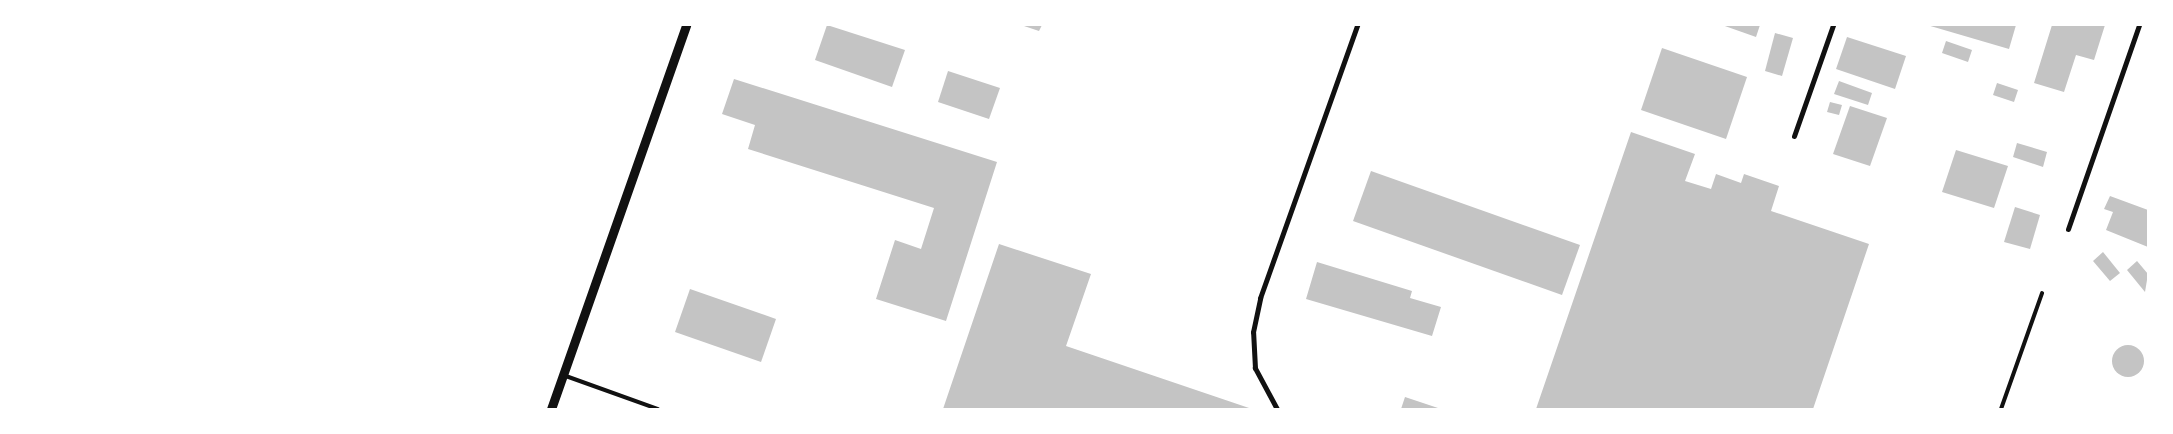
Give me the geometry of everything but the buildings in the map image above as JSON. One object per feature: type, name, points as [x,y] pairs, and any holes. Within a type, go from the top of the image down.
[{"type":"street","points":[[551,409],[686,25]]},
{"type":"street","points":[[1278,409],[1256,368],[1253,332],[1260,298],[1357,25]]},
{"type":"street","points":[[1794,136],[1833,25]]},
{"type":"street","points":[[2068,229],[2139,25]]},
{"type":"lane","points":[[2001,409],[2042,294]]},
{"type":"lane","points":[[563,375],[658,409]]}]
